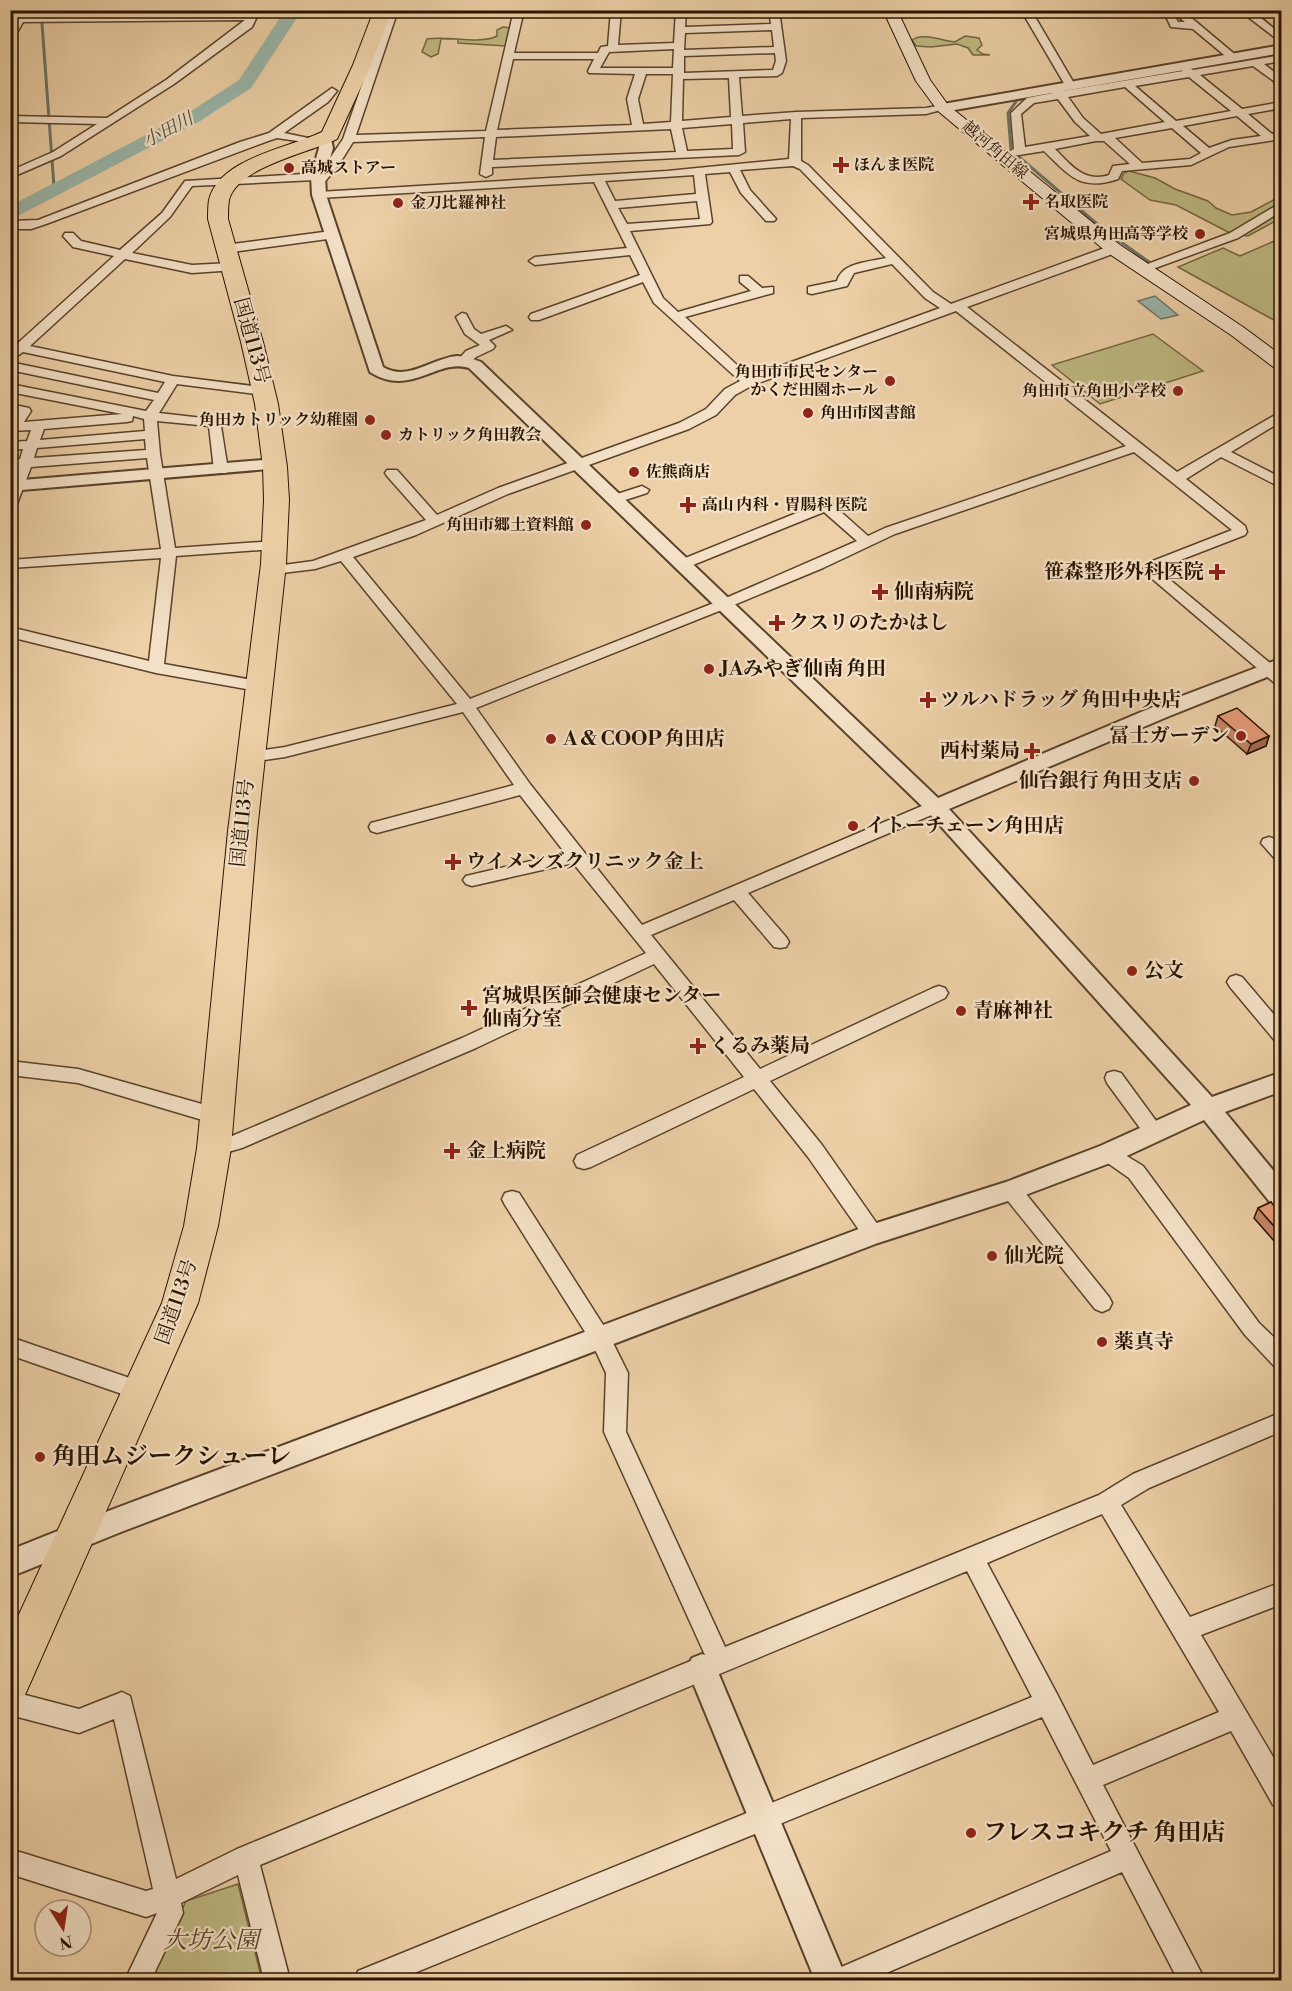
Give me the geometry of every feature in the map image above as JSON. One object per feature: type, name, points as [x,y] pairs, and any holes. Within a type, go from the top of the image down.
[{"type":"highway","points":[[329,140],[383,10]]},
{"type":"highway","name":"国道113号","points":[[10,1682],[180,1303],[201,1226],[214,1148],[250,758],[275,557],[275,464],[264,391],[228,258],[217,207],[221,195],[233,179],[262,160],[329,140]]},
{"type":"main road","name":"越河角田線","points":[[890,10],[923,81],[943,108],[1114,249],[1237,331],[1281,365]]},
{"type":"street","points":[[393,10],[329,140],[318,184],[331,235],[376,369],[395,378],[464,361],[471,354],[489,346],[469,331],[462,317]]},
{"type":"street","points":[[484,185],[491,133],[519,10]]},
{"type":"street","points":[[613,48],[616,10]]},
{"type":"street","points":[[681,10],[676,125],[682,154]]},
{"type":"street","points":[[774,10],[778,27],[781,61],[777,73],[734,75],[593,71],[605,49],[613,48],[780,50]]},
{"type":"street","points":[[1026,10],[1061,89],[1079,120],[1138,165]]},
{"type":"street","points":[[1244,10],[1281,39]]},
{"type":"street","points":[[10,36],[14,17],[253,14],[248,25],[170,82],[57,154],[10,175]]},
{"type":"street","points":[[1194,26],[1233,57]]},
{"type":"street","points":[[680,30],[778,27]]},
{"type":"street","points":[[1022,152],[1019,148],[1016,113],[1031,100],[1061,89],[1127,84],[1233,57],[1281,49]]},
{"type":"street","points":[[508,56],[600,56]]},
{"type":"street","points":[[10,225],[31,225],[42,222],[224,151],[276,135],[329,140],[639,128],[796,115],[926,111],[1186,69],[1281,58]]},
{"type":"street","points":[[1255,62],[1281,84]]},
{"type":"street","points":[[1186,69],[1240,113],[1276,136]]},
{"type":"street","points":[[639,128],[631,108],[631,98],[642,71]]},
{"type":"street","points":[[487,164],[739,152],[734,75]]},
{"type":"street","points":[[1127,84],[1209,154]]},
{"type":"street","points":[[162,188],[196,169],[276,135],[324,100],[332,91]]},
{"type":"street","points":[[1002,156],[1281,105]]},
{"type":"street","points":[[795,162],[796,115]]},
{"type":"street","points":[[10,118],[111,120]]},
{"type":"street","points":[[1047,147],[1086,182],[1108,180],[1114,177],[1116,168],[1191,162],[1225,144],[1276,136]]},
{"type":"street","points":[[318,184],[334,164],[329,140]]},
{"type":"street","points":[[725,153],[745,191],[770,219]]},
{"type":"street","points":[[14,350],[166,215],[189,183],[233,179],[318,184],[484,185],[699,172],[795,162],[804,167],[929,295],[953,307],[1240,529],[1240,532],[1150,567],[1150,572],[1277,671]]},
{"type":"street","points":[[623,228],[706,222],[699,172]]},
{"type":"street","points":[[598,178],[658,300],[748,382]]},
{"type":"street","points":[[612,205],[702,197]]},
{"type":"street","points":[[1143,268],[1226,237],[1268,217],[1281,205]]},
{"type":"street","points":[[535,261],[700,234]]},
{"type":"street","points":[[69,236],[77,244],[192,269],[228,258],[331,235]]},
{"type":"street","points":[[10,564],[169,552],[231,550],[315,565],[435,522],[503,491],[702,418],[730,392],[748,382],[1114,249]]},
{"type":"street","points":[[812,290],[843,283],[844,274],[850,270],[893,260]]},
{"type":"street","points":[[535,316],[647,277]]},
{"type":"street","points":[[676,316],[765,291],[744,279]]},
{"type":"street","points":[[479,339],[506,330]]},
{"type":"street","points":[[14,350],[173,380],[264,391]]},
{"type":"street","points":[[464,361],[475,365],[935,807],[1208,1108],[1281,1199]]},
{"type":"street","points":[[10,366],[162,398]]},
{"type":"street","points":[[156,668],[169,552],[158,473],[153,454],[150,416],[173,380]]},
{"type":"street","points":[[10,388],[150,416],[215,423],[221,470]]},
{"type":"street","points":[[34,392],[17,409],[13,427],[150,416]]},
{"type":"street","points":[[1176,479],[1281,415]]},
{"type":"street","points":[[10,504],[17,463],[30,445],[39,425]]},
{"type":"street","points":[[10,446],[151,435]]},
{"type":"street","points":[[250,758],[285,753],[467,706],[724,604],[818,565],[866,541],[1136,447]]},
{"type":"street","points":[[1221,452],[1281,484]]},
{"type":"street","points":[[17,463],[153,454]]},
{"type":"street","points":[[13,486],[275,464]]},
{"type":"street","points":[[392,473],[435,522]]},
{"type":"street","points":[[616,500],[642,490]]},
{"type":"street","points":[[683,564],[826,507],[866,541]]},
{"type":"street","points":[[344,555],[467,706],[524,788],[815,1151],[873,1234]]},
{"type":"street","points":[[10,632],[156,668],[258,686]]},
{"type":"street","points":[[639,933],[935,807],[1277,671]]},
{"type":"street","points":[[377,827],[524,788]]},
{"type":"street","points":[[1269,843],[1281,856]]},
{"type":"street","points":[[472,880],[578,856]]},
{"type":"street","points":[[737,892],[780,942]]},
{"type":"street","points":[[214,1148],[235,1143],[470,1043],[658,955]]},
{"type":"street","points":[[1236,982],[1281,1037]]},
{"type":"street","points":[[584,1161],[939,993]]},
{"type":"street","points":[[10,1068],[78,1076],[216,1116]]},
{"type":"street","points":[[1114,1078],[1155,1134]]},
{"type":"street","points":[[10,1564],[600,1336],[813,1259],[873,1234],[1011,1190],[1109,1153],[1208,1108],[1281,1081]]},
{"type":"street","points":[[1109,1153],[1136,1172],[1252,1329],[1281,1360]]},
{"type":"street","points":[[1011,1190],[1102,1303]]},
{"type":"street","points":[[512,1199],[600,1336],[616,1373],[615,1432],[710,1664],[764,1816],[831,1980]]},
{"type":"street","points":[[10,1346],[142,1392]]},
{"type":"street","points":[[10,1861],[146,1904],[246,1858],[710,1664],[1107,1502],[1141,1481],[1281,1421]]},
{"type":"street","points":[[1107,1502],[1185,1630],[1281,1796]]},
{"type":"street","points":[[972,1558],[1192,1980]]},
{"type":"street","points":[[1185,1630],[1281,1593]]},
{"type":"street","points":[[367,1980],[764,1816],[1049,1702]]},
{"type":"street","points":[[10,1703],[79,1721],[122,1704],[170,1913],[138,1980]]},
{"type":"street","points":[[1088,1779],[1235,1717]]},
{"type":"street","points":[[841,1980],[1127,1857]]},
{"type":"street","points":[[246,1858],[277,1980]]},
{"type":"green space","points":[[503,27],[513,28],[506,46],[458,43],[458,39],[441,39],[438,54],[431,57],[422,52],[427,39],[444,38],[482,40],[490,39],[497,36],[497,30]]},
{"type":"green space","points":[[965,36],[979,38],[982,45],[977,50],[990,55],[973,55],[968,48],[957,44],[916,46],[912,40],[927,37],[955,42]]},
{"type":"green space","points":[[1129,171],[1155,178],[1175,189],[1208,201],[1216,208],[1232,215],[1251,212],[1281,196],[1281,218],[1248,236],[1230,233],[1176,205],[1150,200],[1121,179],[1124,173]]},
{"type":"green space","points":[[1281,238],[1281,324],[1178,267],[1223,248],[1240,256]]},
{"type":"green space","points":[[1153,334],[1203,371],[1100,404],[1052,365]]},
{"type":"green space","name":"大坊公園","points":[[238,1884],[262,1980],[149,1980],[186,1901]]},
{"type":"shaded area","points":[[1155,296],[1178,315],[1161,319],[1138,301]]},
{"type":"building","points":[[1237,708],[1269,736],[1251,744],[1218,716]]},
{"type":"building","points":[[1271,1202],[1281,1214],[1281,1231],[1279,1232],[1258,1208]]},
{"type":"waterway","points":[[41,10],[54,187],[56,189]]},
{"type":"waterway","name":"小田川","points":[[10,214],[194,117],[245,84],[294,10]]},
{"type":"waterway","points":[[1252,10],[1282,35]]},
{"type":"waterway","points":[[1082,88],[1282,53]]},
{"type":"waterway","points":[[1058,92],[1017,100],[1008,113],[1011,150],[1104,230],[1149,262]]},
{"type":"place","name":"ほんま医院","points":[[841,165]]},
{"type":"place","name":"高城ストアー","points":[[289,168]]},
{"type":"place","name":"名取医院","points":[[1031,202]]},
{"type":"place","name":"金刀比羅神社","points":[[398,203]]},
{"type":"place","name":"宮城県角田高等学校","points":[[1200,234]]},
{"type":"place","name":"角田市市民センター かくだ田園ホール","points":[[890,381]]},
{"type":"place","name":"角田市立角田小学校","points":[[1178,391]]},
{"type":"place","name":"角田市図書館","points":[[808,413]]},
{"type":"place","name":"角田カトリック幼稚園","points":[[370,420]]},
{"type":"place","name":"カトリック角田教会","points":[[386,435]]},
{"type":"place","name":"佐熊商店","points":[[634,472]]},
{"type":"place","name":"高山 内科・胃腸科 医院","points":[[688,505]]},
{"type":"place","name":"角田市郷土資料館","points":[[586,525]]},
{"type":"place","name":"笹森整形外科医院","points":[[1217,572]]},
{"type":"place","name":"仙南病院","points":[[880,592]]},
{"type":"place","name":"クスリのたかはし","points":[[777,623]]},
{"type":"place","name":"JAみやぎ仙南 角田","points":[[709,669]]},
{"type":"place","name":"ツルハドラッグ 角田中央店","points":[[928,700]]},
{"type":"place","name":"冨士ガーデン","points":[[1241,736]]},
{"type":"place","name":"A & COOP 角田店","points":[[551,739]]},
{"type":"place","name":"西村薬局","points":[[1032,751]]},
{"type":"place","name":"仙台銀行 角田支店","points":[[1194,781]]},
{"type":"place","name":"イトーチェーン角田店","points":[[853,826]]},
{"type":"place","name":"ウイメンズクリニック金上","points":[[453,862]]},
{"type":"place","name":"公文","points":[[1132,971]]},
{"type":"place","name":"宮城県医師会健康センター 仙南分室","points":[[469,1008]]},
{"type":"place","name":"青麻神社","points":[[961,1011]]},
{"type":"place","name":"くるみ薬局","points":[[698,1046]]},
{"type":"place","name":"金上病院","points":[[452,1151]]},
{"type":"place","name":"仙光院","points":[[992,1256]]},
{"type":"place","name":"薬真寺","points":[[1102,1342]]},
{"type":"place","name":"角田ムジークシューレ","points":[[40,1457]]},
{"type":"place","name":"フレスコキクチ 角田店","points":[[971,1833]]}]
